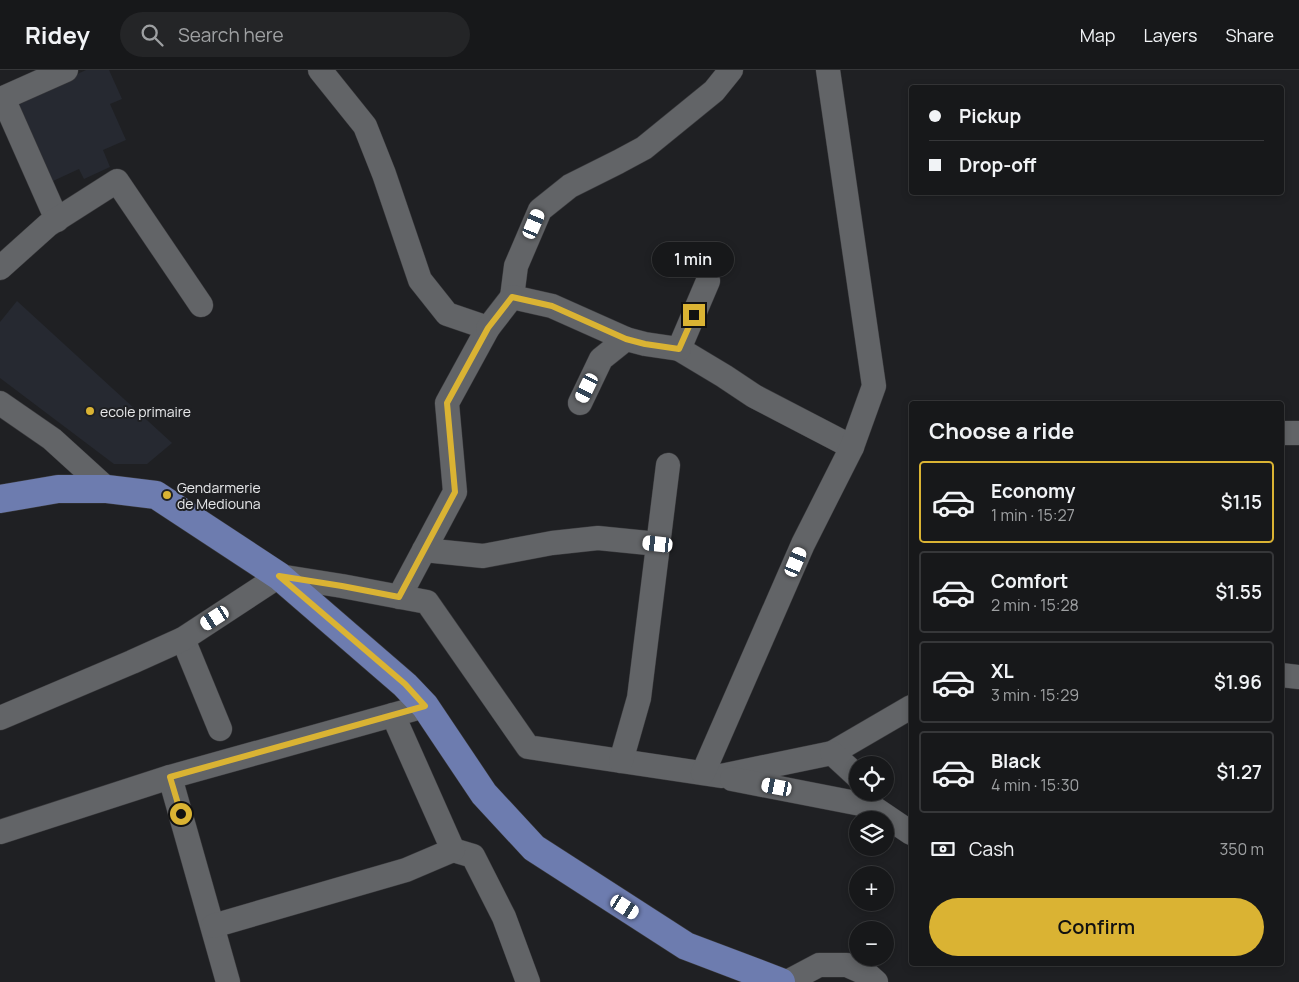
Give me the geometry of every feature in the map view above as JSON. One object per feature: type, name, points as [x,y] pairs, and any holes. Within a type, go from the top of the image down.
[{"type":"main road","points":[[0,499],[58,489],[107,489],[156,495],[279,576],[405,684],[425,706],[484,794],[534,848],[686,946],[781,982]]},
{"type":"street","points":[[57,220],[3,98],[66,70]]},
{"type":"street","points":[[320,70],[364,126],[384,174],[420,280],[447,314],[488,328]]},
{"type":"street","points":[[399,597],[455,492],[447,403],[488,328],[512,297],[516,266],[540,210],[570,186],[644,148],[714,91],[732,70]]},
{"type":"street","points":[[712,775],[803,544],[852,447],[874,386],[828,70]]},
{"type":"street","points":[[0,268],[48,225],[117,181],[201,305]]},
{"type":"street","points":[[679,349],[708,282]]},
{"type":"street","points":[[512,297],[552,306],[626,339],[679,349],[754,396],[852,447]]},
{"type":"street","points":[[580,403],[601,359],[626,339]]},
{"type":"street","points":[[0,403],[52,439],[107,489]]},
{"type":"street","points":[[1284,433],[1299,433]]},
{"type":"street","points":[[622,761],[639,698],[668,465]]},
{"type":"street","points":[[424,550],[483,556],[552,543],[598,538],[658,544]]},
{"type":"street","points":[[0,718],[183,639],[279,576],[427,602],[528,747],[712,775],[871,806],[909,832]]},
{"type":"street","points":[[183,639],[220,730]]},
{"type":"street","points":[[1284,675],[1299,677]]},
{"type":"street","points":[[0,832],[170,777],[425,706]]},
{"type":"street","points":[[712,775],[832,753],[909,708]]},
{"type":"street","points":[[393,715],[453,850]]},
{"type":"street","points":[[832,753],[849,769]]},
{"type":"street","points":[[170,777],[228,982]]},
{"type":"street","points":[[885,801],[909,824]]},
{"type":"street","points":[[213,926],[406,870],[453,850],[473,856],[504,917],[528,982]]},
{"type":"street","points":[[787,982],[819,965],[848,965],[867,974],[876,982]]},
{"type":"shaded area","points":[[86,70],[109,70],[122,99],[110,104],[126,140],[103,150],[110,167],[84,179],[79,169],[53,181],[17,102]]},
{"type":"shaded area","name":"ecole primaire","points":[[17,301],[172,443],[147,464],[114,464],[0,378],[0,322]]},
{"type":"place","name":"ecole primaire","points":[[90,411]]},
{"type":"place","name":"Gendarmerie de Mediouna","points":[[167,495]]},
{"type":"route","points":[[181,814],[170,777],[425,706],[405,684],[279,576],[399,597],[455,492],[447,403],[488,328],[512,297],[552,306],[626,339],[679,349],[694,315]]}]
